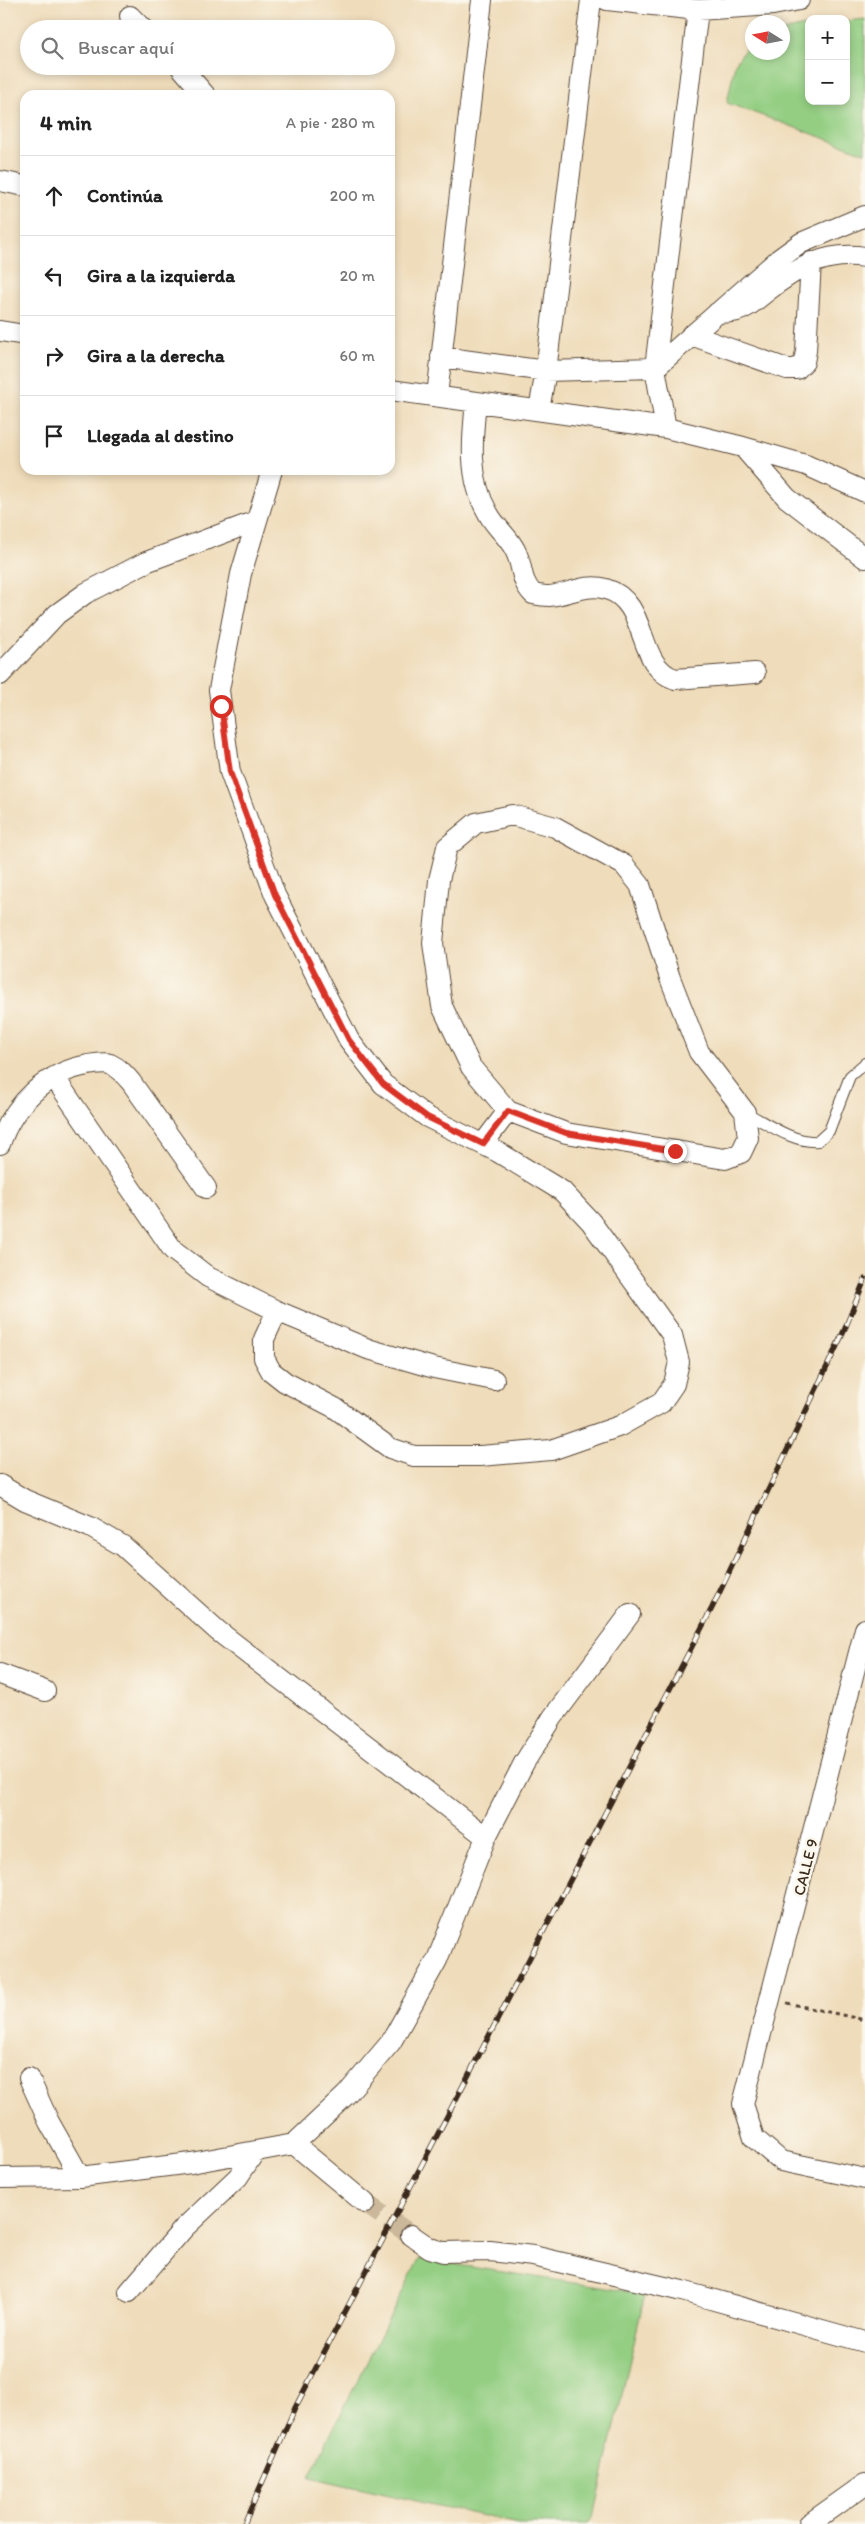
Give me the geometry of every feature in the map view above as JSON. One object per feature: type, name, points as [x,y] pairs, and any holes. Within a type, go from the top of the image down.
[{"type":"street","points":[[437,396],[482,0]]},
{"type":"street","points":[[539,410],[546,371],[591,0]]},
{"type":"street","points":[[607,0],[698,10],[773,5],[799,0]]},
{"type":"street","points":[[666,428],[655,368],[698,10]]},
{"type":"street","points":[[188,75],[201,90]]},
{"type":"street","points":[[0,181],[20,185]]},
{"type":"street","points":[[759,286],[801,243],[865,216]]},
{"type":"street","points":[[691,335],[787,370],[796,369],[804,362],[820,259],[829,232]]},
{"type":"street","points":[[442,357],[546,371],[655,368],[715,313],[759,286],[786,276],[820,259],[852,255],[865,257]]},
{"type":"street","points":[[1,329],[20,334]]},
{"type":"street","points":[[395,391],[666,428],[806,465],[865,492]]},
{"type":"street","points":[[476,402],[472,435],[472,462],[481,499],[488,514],[512,544],[519,558],[524,585],[534,594],[549,596],[589,587],[605,588],[618,594],[629,604],[655,666],[663,675],[675,679],[755,673]]},
{"type":"street","points":[[742,447],[786,498],[865,558]]},
{"type":"street","points":[[270,475],[241,574],[219,690],[230,772],[275,895],[349,1040],[383,1084],[427,1117],[483,1144],[562,1191],[578,1206],[672,1335],[680,1362],[674,1384],[661,1403],[620,1426],[551,1450],[480,1456],[414,1456],[390,1448],[335,1408],[285,1382],[270,1371],[264,1358],[264,1338],[277,1311]]},
{"type":"street","points":[[0,675],[57,614],[86,593],[146,562],[256,521]]},
{"type":"street","points":[[512,814],[555,827],[624,865],[640,885],[670,978],[699,1052],[745,1112],[748,1138],[741,1153],[725,1159],[566,1133],[508,1111],[471,1067],[442,1006],[433,943],[439,880],[447,847],[476,823],[512,814]]},
{"type":"street","points":[[0,1144],[15,1114],[34,1091],[54,1077],[80,1066],[108,1063],[119,1069],[131,1082],[206,1188]]},
{"type":"street","points":[[54,1077],[173,1250],[208,1277],[277,1311],[368,1349],[434,1368],[494,1380]]},
{"type":"street","points":[[483,1144],[508,1111]]},
{"type":"street","points":[[0,1485],[25,1500],[90,1527],[123,1546],[218,1632],[486,1837]]},
{"type":"street","points":[[0,2178],[80,2177],[254,2153],[294,2144],[346,2095],[391,2042],[437,1960],[486,1837],[524,1763],[553,1717],[630,1614]]},
{"type":"street","name":"CALLE 9","points":[[865,1629],[743,2104],[754,2138],[781,2161],[865,2179]]},
{"type":"street","points":[[0,1674],[44,1691]]},
{"type":"street","points":[[29,2078],[49,2122],[80,2177]]},
{"type":"street","points":[[294,2144],[365,2203]]},
{"type":"street","points":[[129,2292],[184,2228],[238,2177],[254,2153]]},
{"type":"street","points":[[412,2235],[430,2248],[443,2252],[490,2251],[533,2256],[682,2291],[865,2342]]},
{"type":"street","points":[[809,2524],[865,2484]]},
{"type":"lane","points":[[745,1112],[793,1137],[806,1142],[818,1141],[829,1131],[850,1076],[865,1063]]},
{"type":"path","points":[[771,2000],[865,2020]]},
{"type":"green space","points":[[865,19],[865,153],[727,103],[735,64],[745,49],[745,60],[790,60],[790,29],[805,26],[805,105],[850,105],[850,21]]},
{"type":"green space","points":[[419,2259],[645,2294],[594,2517],[588,2524],[519,2524],[309,2477]]},
{"type":"tunnel","points":[[365,2203],[411,2235]]},
{"type":"railway","points":[[244,2524],[295,2408],[712,1608],[844,1331],[865,1279]]},
{"type":"route","points":[[221,706],[230,772],[275,895],[349,1040],[383,1084],[427,1117],[483,1144],[508,1111],[566,1133],[675,1151]]}]
